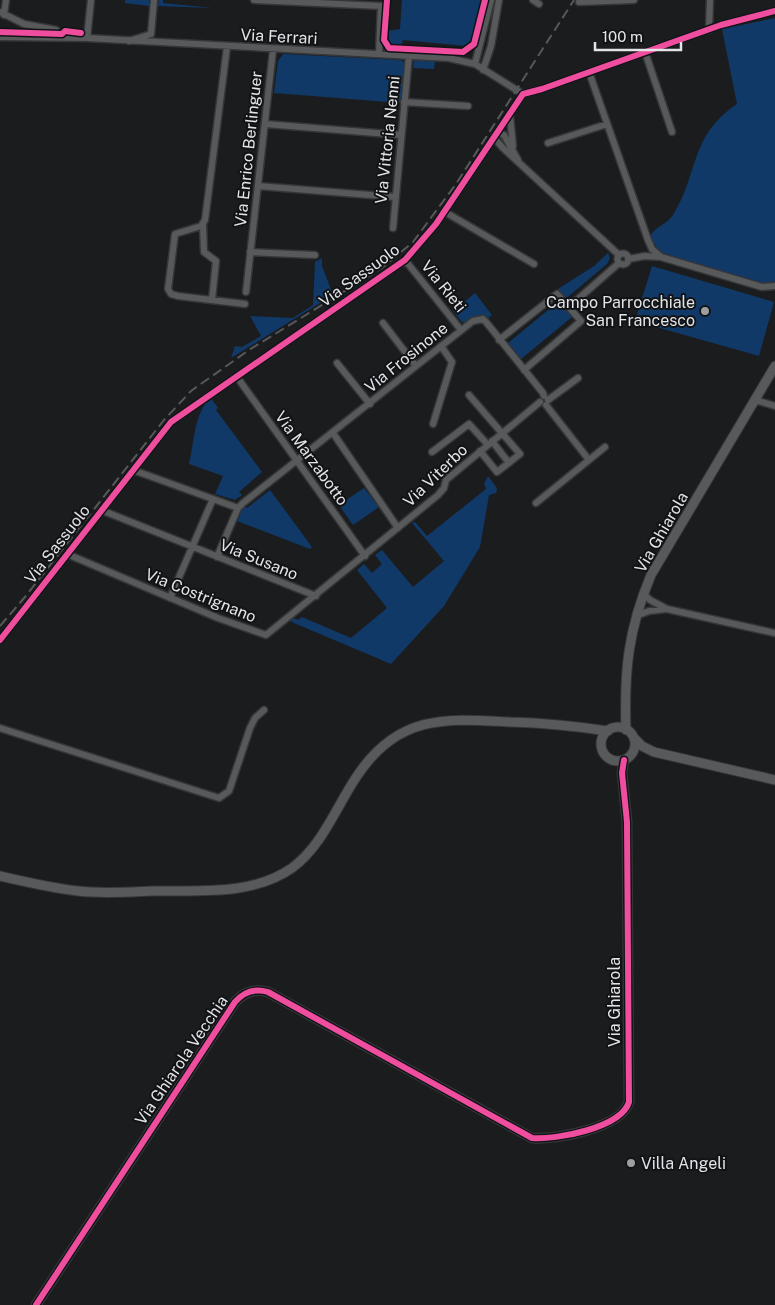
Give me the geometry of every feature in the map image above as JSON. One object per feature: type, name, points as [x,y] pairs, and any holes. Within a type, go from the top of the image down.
[{"type":"street","points":[[6,0],[2,14],[24,24],[56,30]]},
{"type":"street","points":[[87,38],[91,0]]},
{"type":"street","points":[[151,34],[154,0]]},
{"type":"street","points":[[254,0],[381,6],[379,54]]},
{"type":"street","points":[[475,64],[491,0]]},
{"type":"street","points":[[483,70],[491,46],[499,0]]},
{"type":"street","points":[[533,0],[539,4]]},
{"type":"street","points":[[579,2],[634,0]]},
{"type":"street","points":[[709,30],[710,0]]},
{"type":"street","points":[[523,94],[709,30],[775,11]]},
{"type":"street","points":[[24,24],[24,37]]},
{"type":"street","points":[[128,42],[151,34]]},
{"type":"street","points":[[151,34],[156,38],[174,44]]},
{"type":"street","name":"Via Ferrari","points":[[0,37],[87,38],[128,42],[460,59],[475,64],[523,94]]},
{"type":"street","points":[[212,300],[216,260],[204,252],[203,225],[228,47]]},
{"type":"street","name":"Via Enrico Berlinguer","points":[[246,292],[273,50]]},
{"type":"street","points":[[645,52],[672,132]]},
{"type":"street","name":"Via Vittoria Nenni","points":[[393,228],[409,55]]},
{"type":"street","points":[[589,72],[648,240],[652,250],[661,257]]},
{"type":"street","name":"Via Sassuolo","points":[[0,640],[172,422],[406,260],[445,212],[523,94]]},
{"type":"street","points":[[404,102],[468,106]]},
{"type":"street","points":[[510,114],[509,127],[520,165]]},
{"type":"street","points":[[265,124],[401,135]]},
{"type":"street","points":[[548,143],[607,124]]},
{"type":"street","points":[[516,154],[504,135],[500,133],[495,135],[497,142],[520,165],[619,255],[619,263]]},
{"type":"street","points":[[487,147],[494,147],[507,152]]},
{"type":"street","points":[[258,186],[395,197]]},
{"type":"street","points":[[445,212],[534,264]]},
{"type":"street","points":[[203,225],[175,234],[168,289],[171,294],[245,304]]},
{"type":"street","name":"Via Enrico Berlinguer","points":[[250,252],[315,256]]},
{"type":"street","points":[[619,255],[625,254],[628,259]]},
{"type":"street","points":[[569,307],[619,263],[626,263],[628,259],[645,256],[661,257],[775,292]]},
{"type":"street","name":"Via Rieti","points":[[406,260],[461,330]]},
{"type":"street","points":[[762,287],[775,286]]},
{"type":"street","points":[[500,340],[557,294],[581,321],[524,370]]},
{"type":"street","name":"Via Frosinone","points":[[238,508],[473,320],[483,319],[543,393],[544,401],[589,460]]},
{"type":"street","points":[[383,323],[416,366]]},
{"type":"street","points":[[433,424],[452,362],[441,346]]},
{"type":"street","points":[[337,363],[370,404]]},
{"type":"street","name":"Via Ghiarola","points":[[626,730],[626,662],[629,639],[643,594],[651,575],[775,366]]},
{"type":"street","name":"Via Marzabotto","points":[[236,377],[365,556]]},
{"type":"street","name":"Via Viterbo","points":[[316,596],[438,495],[444,488],[446,480],[501,433],[578,378]]},
{"type":"street","points":[[469,395],[520,454],[497,472],[480,451]]},
{"type":"street","points":[[756,400],[775,406]]},
{"type":"street","points":[[432,452],[470,424],[509,463]]},
{"type":"street","points":[[333,433],[398,528]]},
{"type":"street","points":[[536,504],[605,447]]},
{"type":"street","points":[[133,470],[238,508],[217,557]]},
{"type":"street","points":[[170,598],[213,499]]},
{"type":"street","name":"Via Susano","points":[[101,510],[316,596]]},
{"type":"street","name":"Via Costrignano","points":[[67,554],[263,635],[270,633],[316,596]]},
{"type":"street","points":[[643,594],[667,609],[775,633]]},
{"type":"street","points":[[636,616],[649,611],[667,609]]},
{"type":"street","points":[[601,746],[602,740],[620,720],[626,704]]},
{"type":"street","points":[[0,728],[219,798],[228,791],[252,724],[264,710]]},
{"type":"street","points":[[0,876],[79,892],[223,890],[250,886],[279,875],[305,856],[319,840],[367,762],[382,747],[404,732],[431,722],[447,720],[573,725],[610,730],[626,730],[642,746],[654,752],[775,780]]},
{"type":"street","points":[[573,725],[595,737],[604,755],[613,760],[654,752]]},
{"type":"street","points":[[628,757],[634,749],[634,738]]},
{"type":"street","name":"Via Ghiarola","points":[[622,782],[628,757]]},
{"type":"street","name":"Via Ghiarola","points":[[521,1134],[542,1139],[570,1135],[612,1120],[627,1108],[627,831],[622,782],[613,760]]},
{"type":"street","name":"Via Ghiarola Vecchia","points":[[36,1305],[235,1002],[248,992],[258,990],[268,992],[521,1134]]},
{"type":"shaded area","points":[[125,0],[149,0],[149,6],[125,3]]},
{"type":"shaded area","points":[[159,0],[163,0],[163,3],[213,8],[158,6]]},
{"type":"shaded area","points":[[402,0],[487,0],[475,47],[466,52],[466,46],[403,40],[401,47],[390,47],[386,40],[387,31],[400,29]]},
{"type":"shaded area","points":[[775,18],[775,285],[771,286],[661,253],[652,241],[651,235],[673,215],[710,129],[737,104],[722,29]]},
{"type":"shaded area","points":[[283,54],[401,60],[405,63],[401,103],[274,93],[278,61]]},
{"type":"shaded area","points":[[414,61],[435,61],[434,69],[413,68]]},
{"type":"shaded area","points":[[608,253],[610,258],[607,264],[569,296],[566,298],[558,289],[594,266]]},
{"type":"shaded area","points":[[322,258],[322,266],[333,295],[231,358],[235,346],[242,347],[261,336],[250,316],[293,318],[313,305],[315,262]]},
{"type":"shaded area","name":"Campo Parrocchiale San Francesco","points":[[652,266],[774,302],[759,356],[635,321]]},
{"type":"shaded area","points":[[475,293],[492,315],[487,319],[479,316],[467,323],[462,322],[453,311]]},
{"type":"shaded area","points":[[559,301],[572,317],[521,359],[508,343]]},
{"type":"shaded area","points":[[211,398],[218,408],[216,410],[262,472],[239,492],[242,495],[235,500],[215,494],[223,476],[189,464],[195,429],[201,411]]},
{"type":"shaded area","points":[[488,476],[497,488],[496,493],[489,495],[480,547],[444,606],[391,664],[287,620],[291,617],[298,620],[302,617],[351,638],[387,608],[357,570],[364,564],[372,573],[382,564],[375,555],[382,550],[413,587],[444,561],[412,523],[415,522],[427,536],[486,489],[484,484]]},
{"type":"shaded area","points":[[364,488],[379,507],[353,525],[339,505]]},
{"type":"shaded area","points":[[270,490],[312,547],[310,549],[237,521],[240,516],[236,514],[243,504],[247,508]]},
{"type":"railway","points":[[0,626],[164,420],[191,391],[249,350],[382,268],[413,242],[456,184],[574,0]]},
{"type":"cycle path","points":[[387,0],[384,40],[389,48],[463,52],[474,44],[485,0]]},
{"type":"cycle path","points":[[0,640],[171,422],[405,260],[436,224],[523,94],[542,89],[721,25],[775,11]]},
{"type":"cycle path","points":[[0,32],[62,34],[65,31],[81,33]]},
{"type":"cycle path","points":[[36,1305],[235,1002],[250,992],[259,990],[268,992],[532,1138],[556,1137],[586,1130],[614,1119],[624,1111],[629,1102],[627,822],[622,773],[624,760]]},
{"type":"place","name":"Campo Parrocchiale San Francesco","points":[[705,311]]},
{"type":"place","name":"Villa Angeli","points":[[631,1163]]}]
